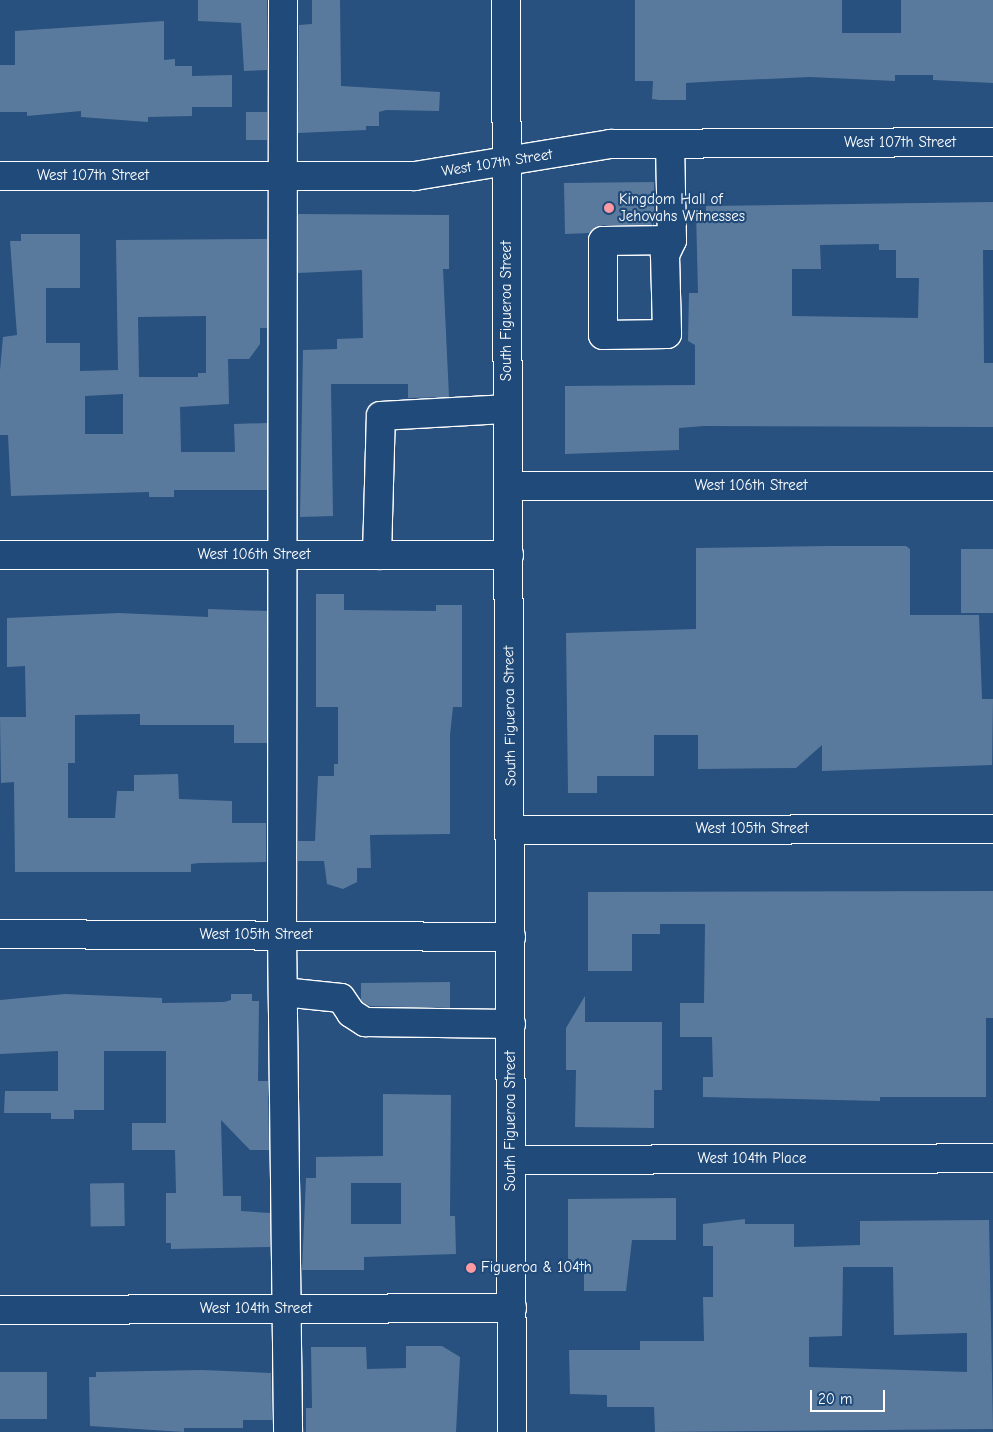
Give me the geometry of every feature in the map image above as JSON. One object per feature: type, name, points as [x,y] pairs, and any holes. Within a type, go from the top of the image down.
[{"type":"street","points":[[283,0],[285,176],[281,555],[282,934],[289,1309],[288,1432]]},
{"type":"street","name":"South Figueroa Street","points":[[506,0],[511,830],[512,1432]]},
{"type":"street","name":"West 107th Street","points":[[0,176],[415,176],[610,144],[993,142]]},
{"type":"street","points":[[670,144],[672,240]]},
{"type":"street","points":[[377,555],[381,416],[508,409]]},
{"type":"street","name":"West 106th Street","points":[[508,486],[993,486]]},
{"type":"street","name":"West 106th Street","points":[[0,555],[508,555]]},
{"type":"street","name":"West 105th Street","points":[[511,830],[993,829]]},
{"type":"street","name":"West 105th Street","points":[[0,934],[282,934],[511,937]]},
{"type":"street","points":[[283,992],[341,998],[350,1013],[366,1022],[511,1024]]},
{"type":"street","name":"West 104th Place","points":[[511,1160],[993,1158]]},
{"type":"street","name":"West 104th Street","points":[[0,1310],[512,1308]]},
{"type":"building","points":[[198,0],[267,0],[267,70],[244,71],[241,23],[198,21]]},
{"type":"building","points":[[312,0],[340,0],[341,86],[440,92],[439,111],[386,110],[379,112],[379,126],[366,126],[366,130],[298,133],[299,25],[312,24]]},
{"type":"building","points":[[635,0],[842,0],[842,33],[901,33],[901,0],[993,0],[993,83],[933,80],[933,75],[895,75],[895,81],[810,77],[720,81],[686,83],[686,100],[652,99],[653,81],[635,81]]},
{"type":"building","points":[[164,21],[164,60],[175,59],[175,66],[192,66],[192,76],[232,75],[232,107],[192,107],[192,116],[148,117],[148,122],[81,117],[81,111],[27,116],[27,112],[0,112],[0,65],[15,65],[15,31]]},
{"type":"building","points":[[246,112],[267,112],[267,140],[246,140]]},
{"type":"building","name":"Kingdom Hall of Jehovahs Witnesses","points":[[654,182],[654,225],[603,225],[589,233],[565,234],[564,183]]},
{"type":"building","points":[[993,202],[993,250],[983,250],[984,363],[993,363],[993,427],[704,426],[679,428],[679,450],[565,454],[565,386],[695,385],[695,345],[688,341],[689,293],[698,293],[696,211],[706,211],[706,206]],"holes":[[[879,244],[879,250],[896,250],[896,278],[919,278],[918,318],[792,316],[792,269],[821,269],[820,245]]]},
{"type":"building","points":[[298,214],[449,215],[449,269],[443,269],[449,397],[408,398],[408,384],[331,384],[333,516],[300,517],[303,350],[337,349],[337,339],[363,338],[362,270],[298,273]]},
{"type":"building","points":[[21,234],[80,234],[80,288],[46,288],[46,343],[80,343],[80,371],[118,370],[116,240],[267,239],[267,328],[260,328],[260,344],[249,359],[228,359],[229,404],[180,407],[181,452],[235,452],[234,424],[267,423],[267,490],[174,490],[174,497],[149,497],[149,492],[11,496],[8,435],[0,435],[0,370],[3,337],[17,335],[10,241],[21,241]],"holes":[[[206,316],[206,373],[198,373],[198,377],[139,377],[138,317]],[[123,394],[123,434],[85,434],[85,396]]]},
{"type":"building","points":[[906,546],[910,549],[910,615],[979,615],[982,699],[993,699],[992,765],[822,771],[822,745],[796,768],[698,769],[698,735],[654,735],[654,776],[597,776],[597,793],[568,793],[566,633],[696,629],[696,548]]},
{"type":"building","points":[[961,549],[993,549],[993,613],[961,613]]},
{"type":"building","points":[[316,594],[344,594],[344,610],[436,611],[436,605],[462,605],[462,707],[453,707],[450,735],[450,834],[370,835],[371,868],[357,868],[357,882],[343,889],[327,884],[324,861],[298,861],[298,841],[315,841],[318,776],[334,776],[334,764],[338,764],[338,707],[316,707]]},
{"type":"building","points":[[208,609],[267,611],[267,743],[234,743],[234,725],[140,725],[140,714],[75,715],[75,763],[68,763],[68,818],[115,818],[117,791],[134,791],[134,775],[178,774],[179,799],[232,801],[232,823],[266,823],[266,862],[191,864],[191,872],[15,872],[14,782],[1,783],[0,717],[26,717],[25,666],[7,667],[7,618],[119,613],[208,617]]},
{"type":"building","points":[[993,891],[993,1018],[986,1018],[986,1097],[880,1097],[880,1101],[703,1097],[703,1077],[713,1077],[712,1037],[680,1037],[680,1003],[704,1003],[705,924],[660,924],[660,934],[632,934],[632,971],[588,971],[588,892]]},
{"type":"building","points":[[450,982],[450,1008],[370,1006],[361,1001],[361,983]]},
{"type":"building","points":[[65,994],[162,998],[162,1003],[224,1002],[231,1000],[231,994],[252,994],[252,1001],[259,1001],[258,1081],[268,1081],[269,1150],[250,1150],[221,1120],[223,1196],[241,1196],[241,1211],[270,1213],[270,1247],[171,1249],[171,1243],[166,1243],[166,1193],[176,1193],[175,1150],[132,1150],[132,1123],[166,1123],[166,1051],[104,1051],[104,1110],[74,1110],[74,1119],[51,1119],[51,1113],[4,1113],[5,1091],[58,1091],[58,1051],[0,1054],[0,1000]]},
{"type":"building","points":[[585,996],[585,1022],[662,1022],[662,1090],[654,1090],[654,1128],[575,1127],[576,1070],[566,1070],[566,1028]]},
{"type":"building","points":[[383,1094],[451,1095],[450,1216],[455,1216],[456,1254],[364,1257],[364,1270],[302,1270],[306,1178],[316,1178],[316,1157],[383,1156]],"holes":[[[351,1183],[401,1183],[401,1224],[351,1224]]]},
{"type":"building","points":[[124,1183],[125,1226],[91,1227],[90,1184]]},
{"type":"building","points":[[676,1198],[676,1240],[632,1240],[626,1291],[584,1291],[584,1270],[568,1270],[568,1199]]},
{"type":"building","points":[[745,1219],[745,1224],[794,1224],[794,1247],[860,1245],[860,1221],[989,1220],[993,1429],[655,1432],[654,1407],[607,1407],[607,1395],[570,1394],[569,1350],[640,1350],[640,1341],[704,1341],[703,1297],[713,1297],[713,1246],[703,1246],[703,1224]],"holes":[[[843,1267],[893,1267],[894,1335],[967,1333],[967,1372],[809,1367],[809,1337],[842,1336]]]},
{"type":"building","points":[[406,1346],[442,1346],[460,1357],[456,1432],[306,1432],[306,1408],[312,1408],[311,1347],[366,1347],[367,1369],[406,1368]]},
{"type":"building","points":[[202,1370],[271,1373],[272,1420],[243,1420],[243,1428],[184,1428],[184,1432],[90,1426],[89,1377],[96,1377],[96,1372]]},
{"type":"building","points":[[0,1372],[47,1372],[47,1419],[0,1419]]},
{"type":"place","name":"Kingdom Hall of Jehovahs Witnesses","points":[[609,208]]},
{"type":"place","name":"Figueroa & 104th","points":[[471,1268]]}]
